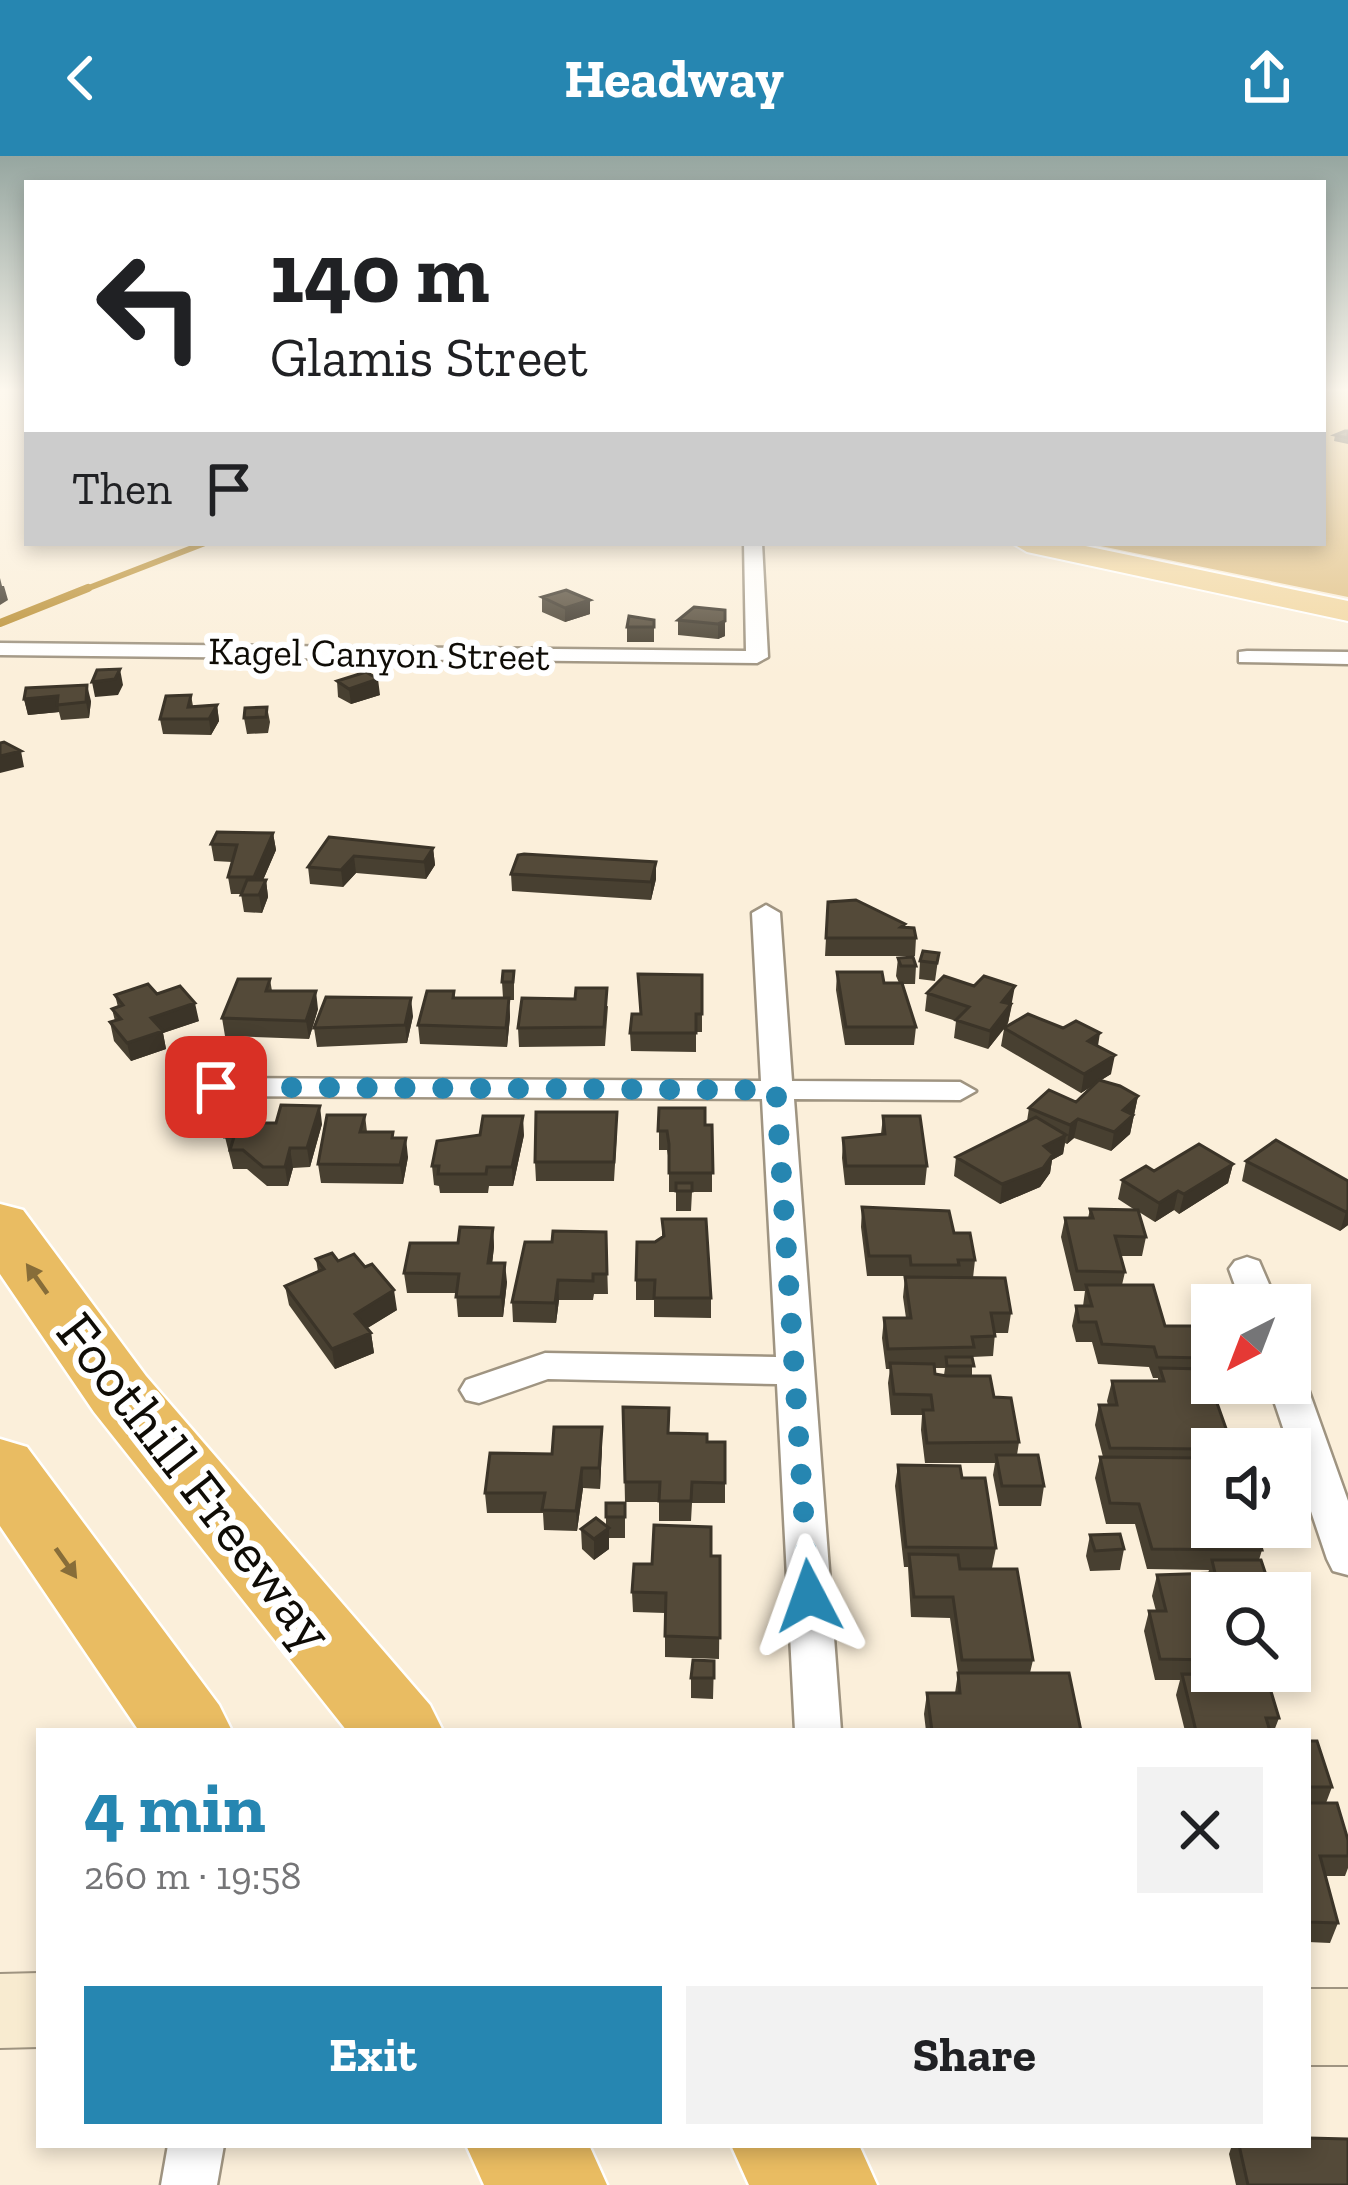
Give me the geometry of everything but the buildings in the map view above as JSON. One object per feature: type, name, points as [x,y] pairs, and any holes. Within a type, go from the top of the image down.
[{"type":"highway","name":"Foothill Freeway","points":[[0,1225],[134,1412],[397,1728]]},
{"type":"highway","points":[[0,1467],[186,1728]]},
{"type":"main road","points":[[1041,546],[1348,611]]},
{"type":"street","name":"Kagel Canyon Street","points":[[0,649],[758,657],[753,546]]},
{"type":"street","points":[[1247,657],[1348,658]]},
{"type":"street","points":[[766,913],[818,1728]]},
{"type":"street","points":[[216,1087],[960,1091]]},
{"type":"street","points":[[1247,1269],[1252,1284]]},
{"type":"street","points":[[479,1390],[545,1366],[794,1371]]},
{"type":"street","points":[[1294,1404],[1348,1559]]},
{"type":"street","points":[[0,2011],[36,2010]]},
{"type":"street","points":[[1311,2027],[1348,2027]]},
{"type":"street","points":[[189,2185],[195,2148]]},
{"type":"shaded area","points":[[1326,486],[1348,486],[1348,597],[1101,546],[1326,546]]},
{"type":"waterway","points":[[81,591],[197,546]]},
{"type":"waterway","points":[[0,623],[88,588]]},
{"type":"route","points":[[216,1087],[776,1090],[809,1596]]}]
